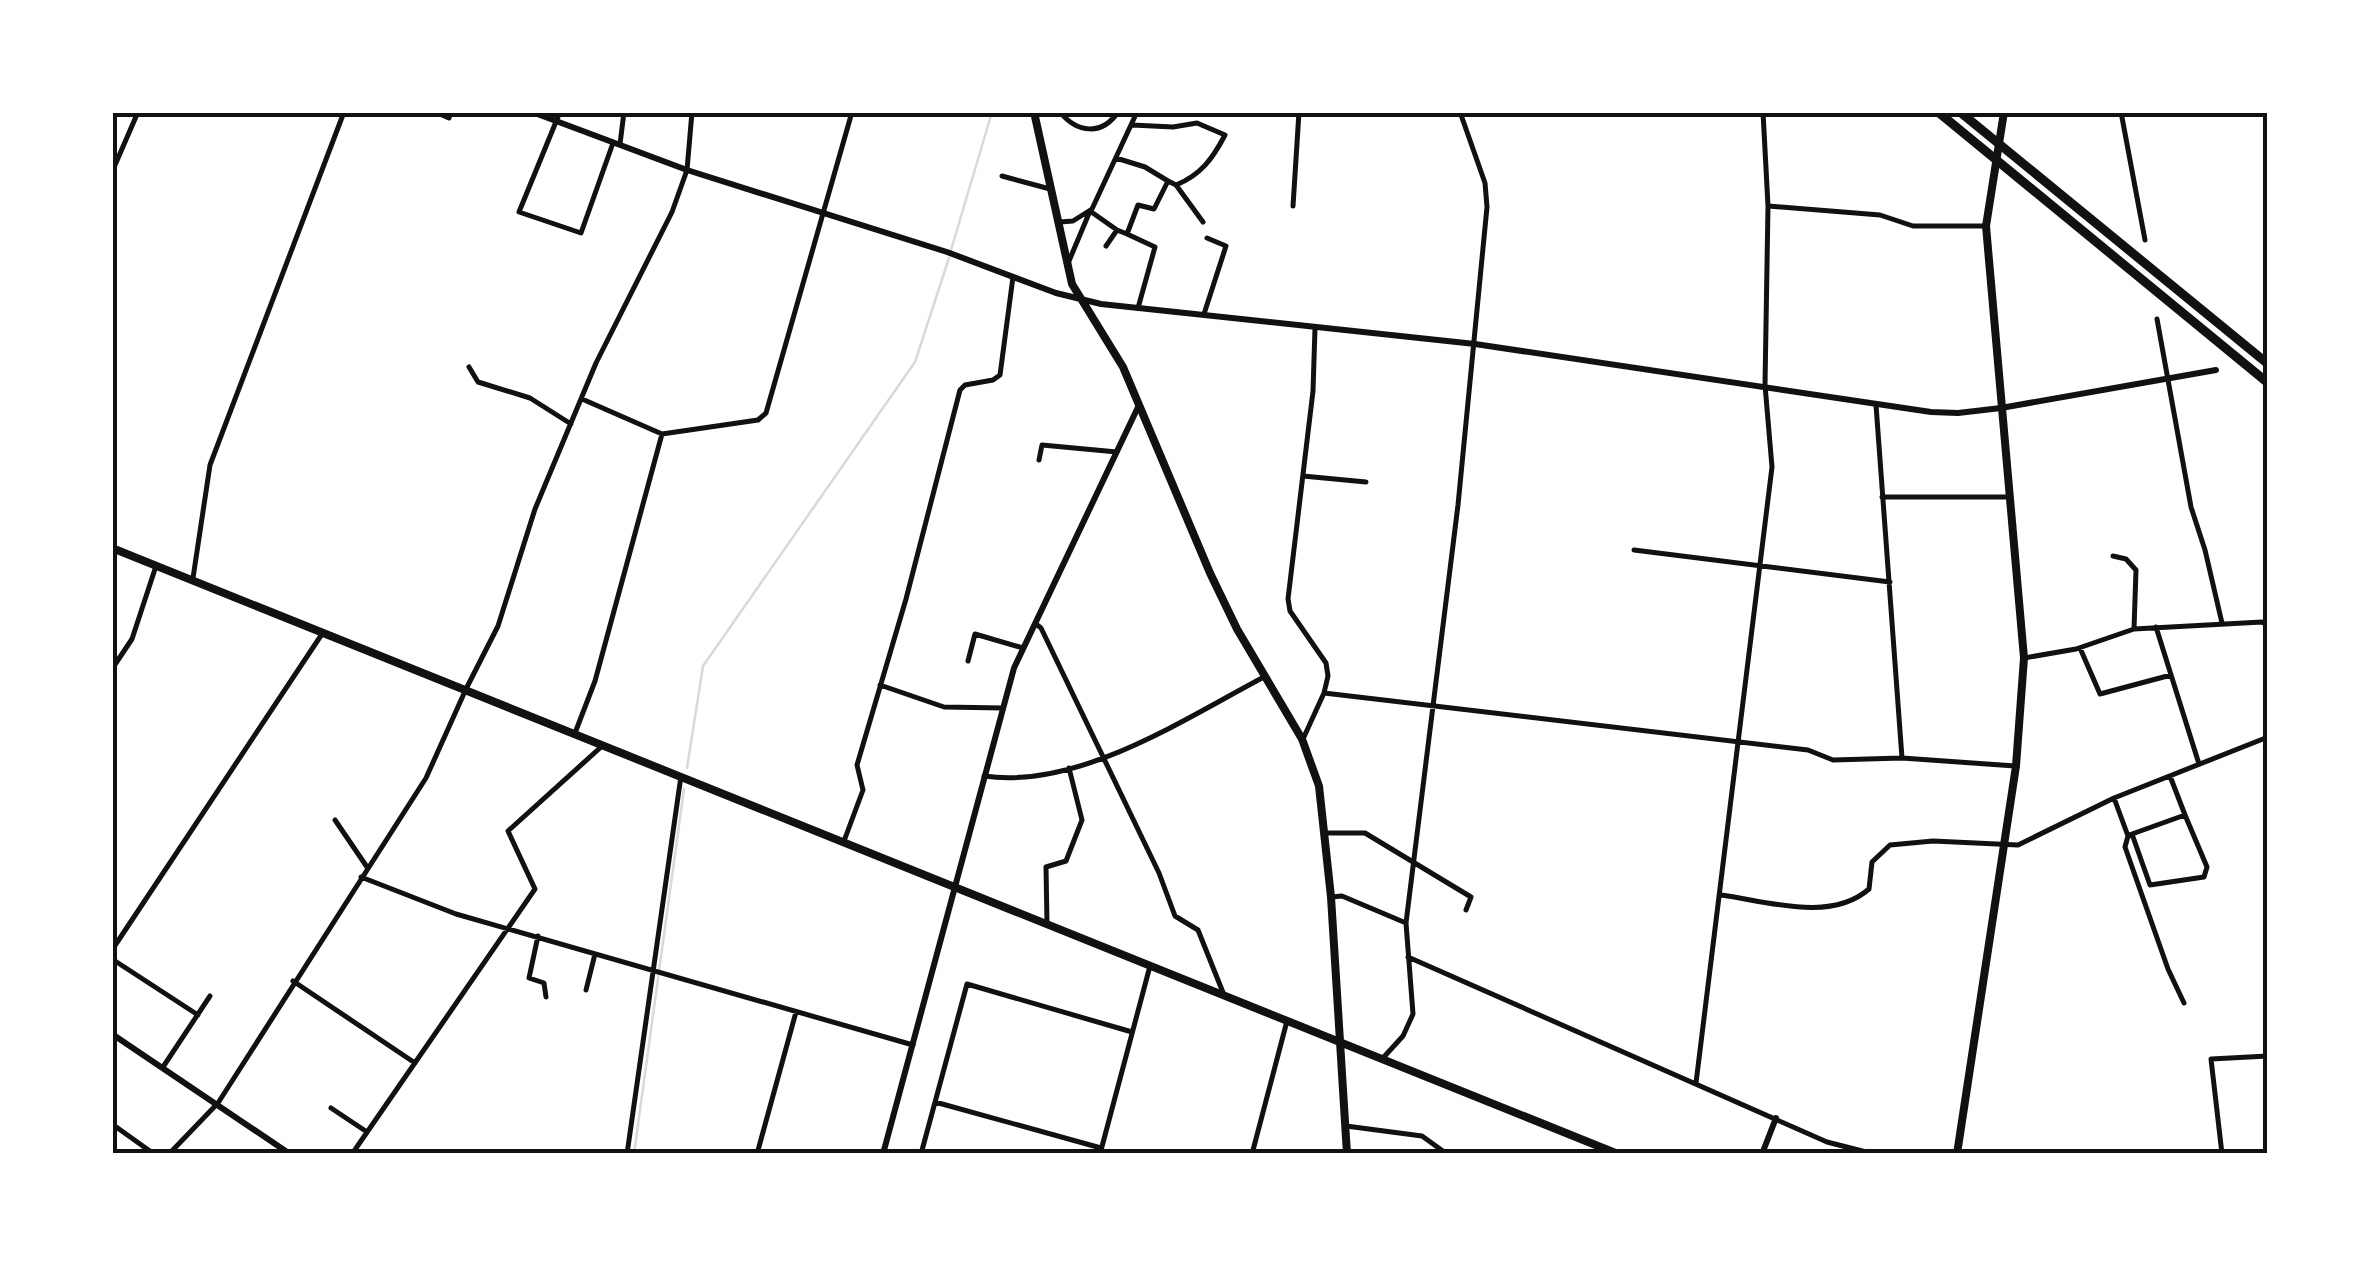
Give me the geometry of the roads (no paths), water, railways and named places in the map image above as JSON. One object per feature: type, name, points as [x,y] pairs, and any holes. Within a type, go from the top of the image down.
[{"type":"highway","points":[[1938,112],[2268,382]]},
{"type":"highway","points":[[1960,112],[2268,364]]},
{"type":"main road","points":[[1034,112],[1067,267],[1081,299],[1109,340],[1210,573],[1302,740],[1320,786],[1331,897],[1346,1154]]},
{"type":"main road","points":[[1958,1154],[2016,766],[2024,658],[1986,226],[2004,112]]},
{"type":"main road","points":[[112,548],[1618,1154]]},
{"type":"street","points":[[112,172],[138,112]]},
{"type":"street","points":[[192,578],[210,465],[344,112]]},
{"type":"street","points":[[435,112],[449,118],[451,112]]},
{"type":"street","points":[[532,112],[687,170],[947,252],[1012,278],[1081,299],[1138,308],[1475,344],[1958,414],[2216,370]]},
{"type":"street","points":[[560,112],[519,212],[580,233],[616,144],[624,112]]},
{"type":"street","points":[[169,1154],[218,1103],[426,778],[498,626],[535,509],[596,363],[672,212],[687,170],[692,112]]},
{"type":"street","points":[[582,399],[662,434],[758,420],[766,412],[852,112]]},
{"type":"street","points":[[1060,112],[1072,125],[1094,130],[1105,127],[1118,112]]},
{"type":"street","points":[[1293,206],[1298,112]]},
{"type":"street","points":[[1382,1058],[1403,1036],[1414,1014],[1406,923],[1436,706],[1488,206],[1460,112]]},
{"type":"street","points":[[1696,1084],[1772,466],[1765,385],[1768,206],[1762,112]]},
{"type":"street","points":[[2121,112],[2145,240]]},
{"type":"street","points":[[1067,267],[1136,113]]},
{"type":"street","points":[[1132,125],[1198,124],[1225,136],[1200,172],[1176,185]]},
{"type":"street","points":[[1116,158],[1146,167],[1176,185],[1203,222]]},
{"type":"street","points":[[1002,176],[1050,189]]},
{"type":"street","points":[[1127,234],[1138,205],[1154,210],[1168,180]]},
{"type":"street","points":[[1768,206],[1880,216],[1913,226],[1986,226]]},
{"type":"street","points":[[1057,222],[1090,211]]},
{"type":"street","points":[[1090,211],[1117,230],[1155,247],[1138,308]]},
{"type":"street","points":[[1106,246],[1117,230]]},
{"type":"street","points":[[1204,314],[1226,246],[1207,238]]},
{"type":"street","points":[[844,841],[863,790],[857,765],[960,390],[1000,375],[1012,278]]},
{"type":"street","points":[[2158,319],[2190,507],[2205,550],[2222,623]]},
{"type":"street","points":[[1302,740],[1328,676],[1326,663],[1290,612],[1288,599],[1313,391],[1315,325]]},
{"type":"street","points":[[469,367],[478,382],[530,398],[572,424]]},
{"type":"street","points":[[883,1154],[1022,648],[1140,404]]},
{"type":"street","points":[[1876,405],[1902,758]]},
{"type":"street","points":[[575,734],[595,682],[662,434]]},
{"type":"street","points":[[1039,460],[1042,445],[1117,452]]},
{"type":"street","points":[[1303,476],[1366,482]]},
{"type":"street","points":[[1882,497],[2010,497]]},
{"type":"street","points":[[1634,550],[1890,582]]},
{"type":"street","points":[[2114,556],[2126,559],[2136,570],[2134,629]]},
{"type":"street","points":[[112,668],[132,638],[156,566]]},
{"type":"street","points":[[1034,622],[1041,628],[1104,758],[1159,873],[1175,916],[1198,930],[1224,995]]},
{"type":"street","points":[[2024,658],[2080,648],[2134,629],[2262,622],[2268,626]]},
{"type":"street","points":[[2156,627],[2199,764]]},
{"type":"street","points":[[112,950],[324,632]]},
{"type":"street","points":[[968,661],[975,634],[1022,648]]},
{"type":"street","points":[[2080,648],[2100,694],[2171,675]]},
{"type":"street","points":[[984,776],[1033,775],[1104,758],[1265,677]]},
{"type":"street","points":[[880,685],[944,707],[1003,708]]},
{"type":"street","points":[[1324,692],[1808,750],[1833,760],[1902,758],[2016,766]]},
{"type":"street","points":[[1720,894],[1829,908],[1869,889],[1872,862],[1890,845],[1933,841],[2018,845],[2114,798],[2268,737]]},
{"type":"street","points":[[352,1154],[535,889],[508,832],[603,745]]},
{"type":"street","points":[[1047,924],[1046,867],[1066,861],[1082,820],[1070,768]]},
{"type":"street","points":[[626,1154],[680,776]]},
{"type":"street","points":[[2114,798],[2150,885],[2204,877],[2207,867],[2170,776]]},
{"type":"street","points":[[2130,835],[2185,815]]},
{"type":"street","points":[[335,820],[367,866]]},
{"type":"street","points":[[1326,834],[1364,833],[1471,898],[1466,910]]},
{"type":"street","points":[[2130,835],[2126,847],[2184,1002]]},
{"type":"street","points":[[360,876],[456,914],[912,1045]]},
{"type":"street","points":[[1331,897],[1342,896],[1406,923]]},
{"type":"street","points":[[538,936],[529,978],[544,983],[546,997]]},
{"type":"street","points":[[586,990],[595,954]]},
{"type":"street","points":[[1408,957],[1827,1142],[1874,1154]]},
{"type":"street","points":[[112,959],[198,1015]]},
{"type":"street","points":[[936,1102],[1100,1151],[1150,966]]},
{"type":"street","points":[[294,981],[415,1063]]},
{"type":"street","points":[[921,1154],[968,984],[1132,1032]]},
{"type":"street","points":[[163,1067],[210,996]]},
{"type":"street","points":[[757,1154],[796,1012]]},
{"type":"street","points":[[1252,1154],[1287,1021]]},
{"type":"street","points":[[112,1034],[290,1154]]},
{"type":"street","points":[[2222,1154],[2211,1059],[2268,1056]]},
{"type":"street","points":[[330,1108],[367,1132]]},
{"type":"street","points":[[1762,1154],[1776,1118]]},
{"type":"street","points":[[112,1124],[154,1154]]},
{"type":"street","points":[[1345,1126],[1422,1136],[1446,1154]]},
{"type":"waterway","points":[[951,250],[992,112]]},
{"type":"waterway","points":[[687,768],[703,666],[915,362],[949,258]]},
{"type":"waterway","points":[[634,1154],[684,789]]}]
